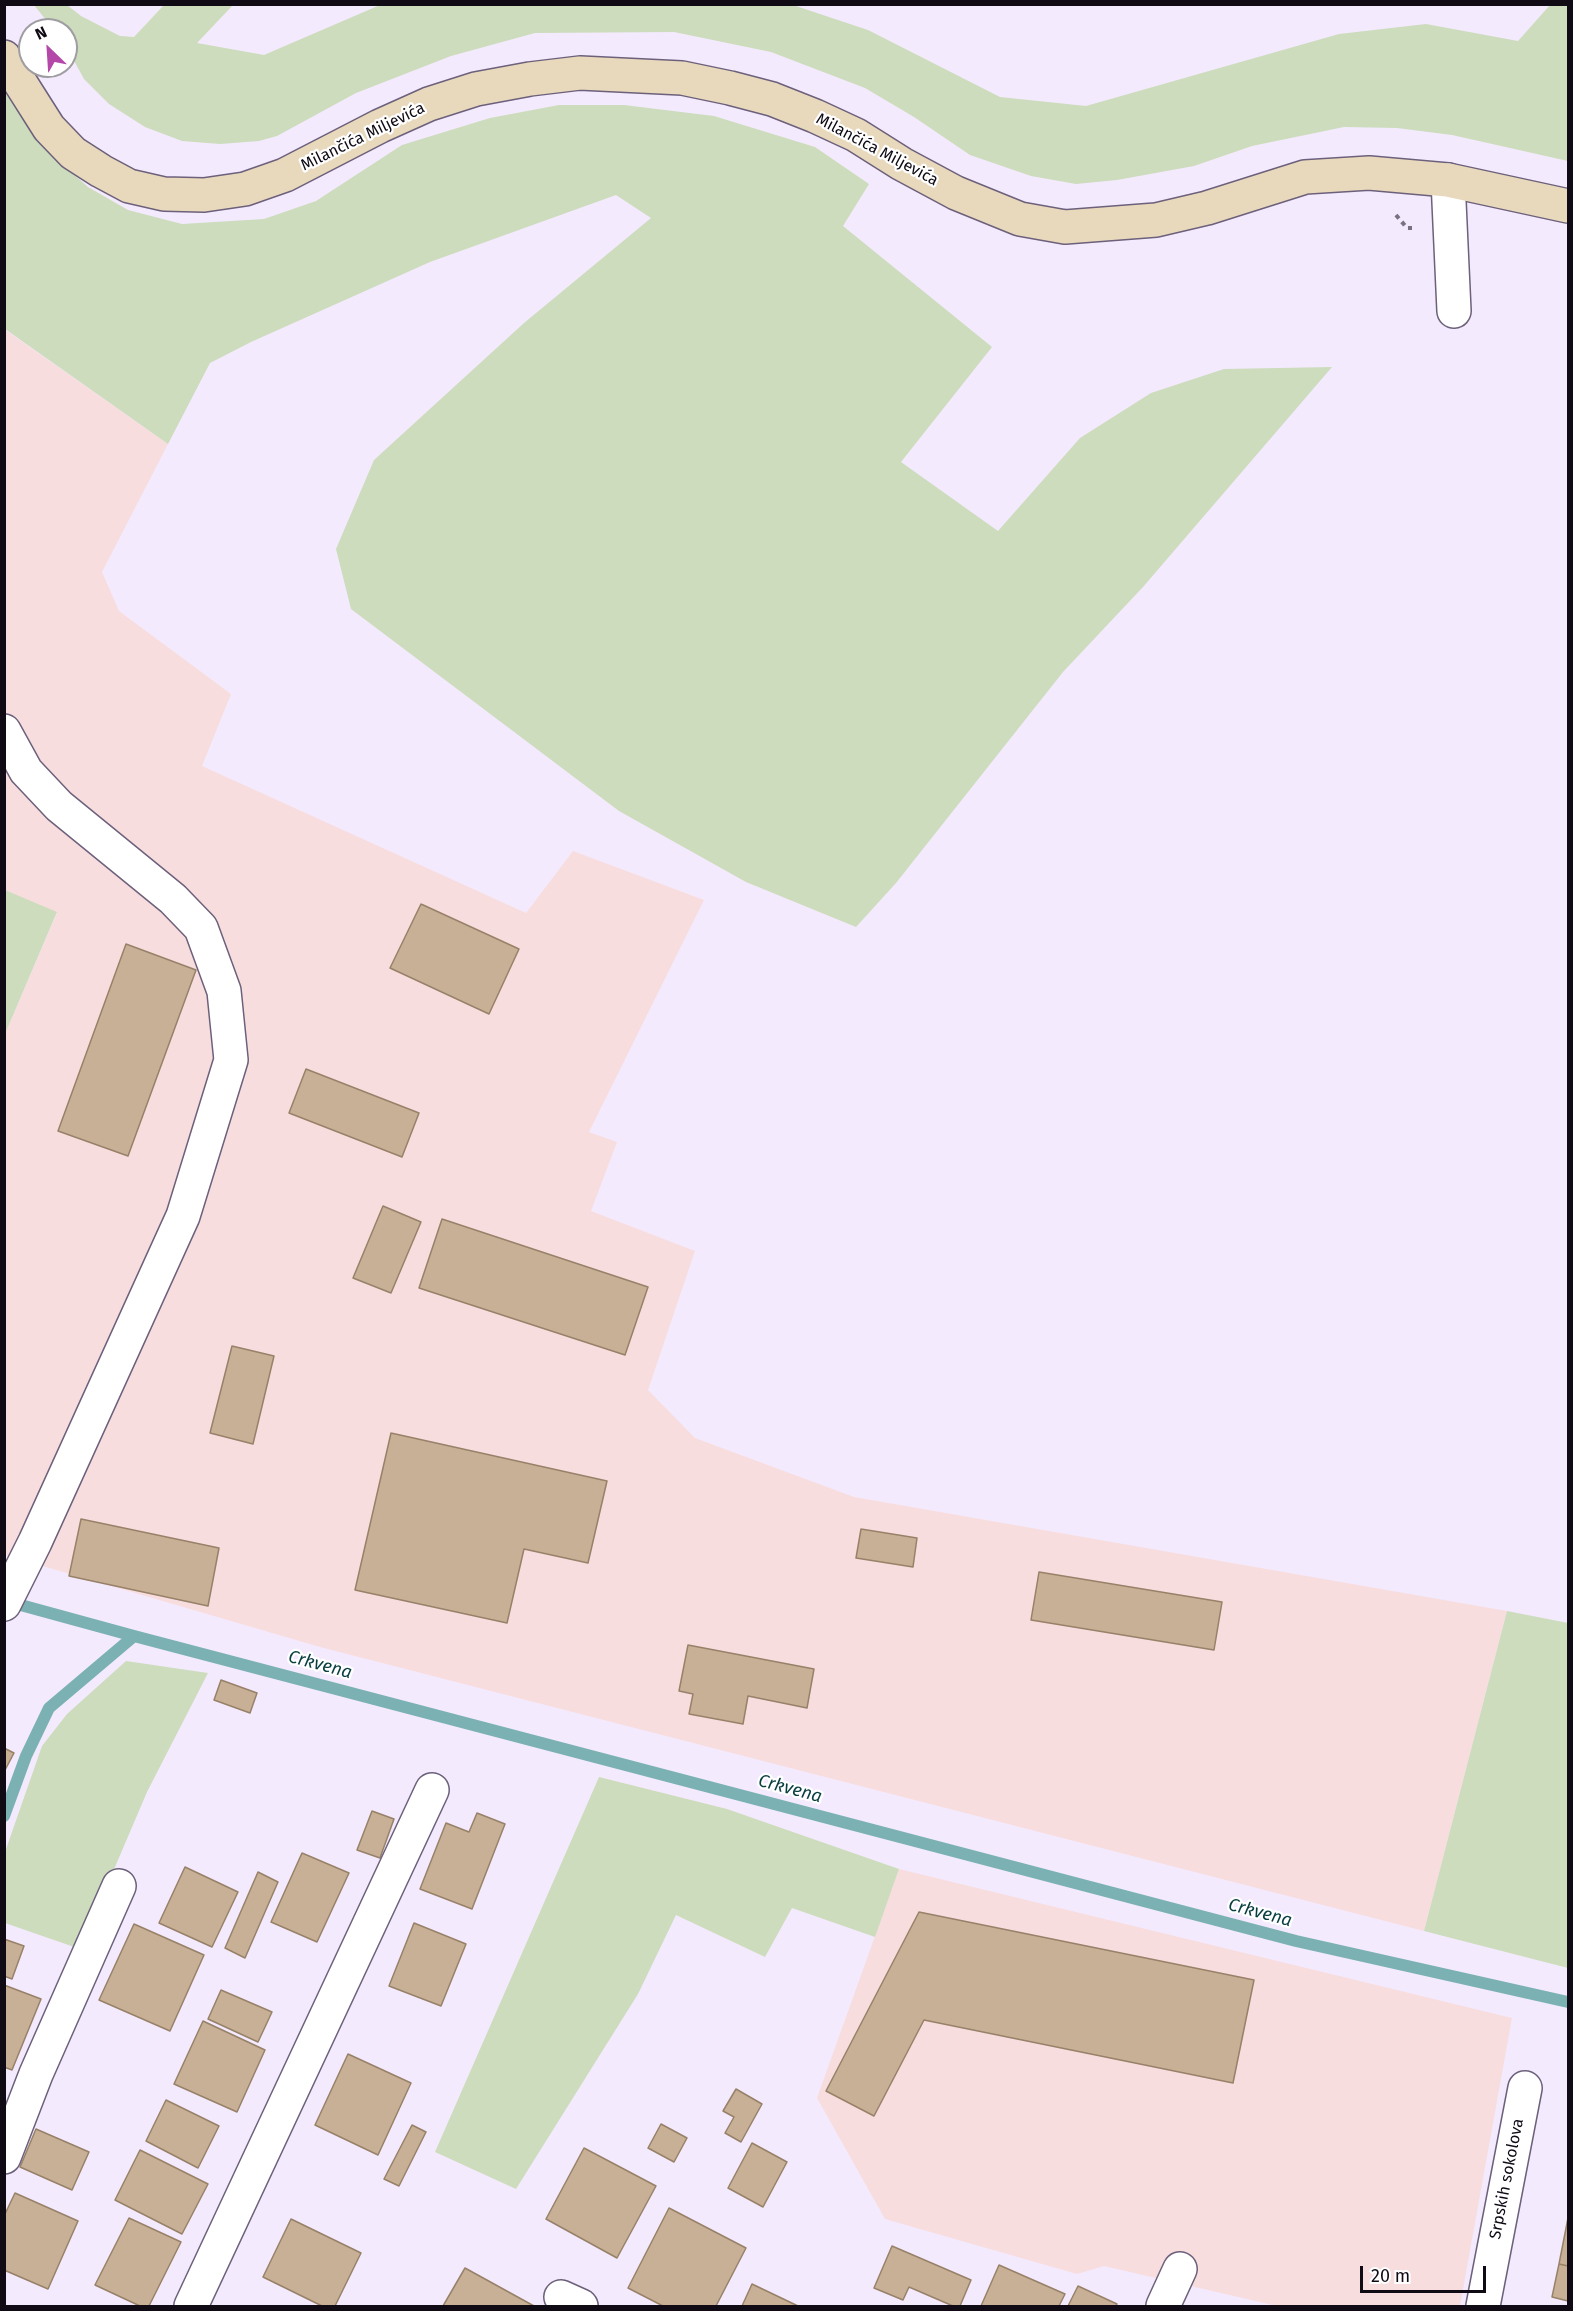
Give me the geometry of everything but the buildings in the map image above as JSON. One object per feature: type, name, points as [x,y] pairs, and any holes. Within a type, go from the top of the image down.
[{"type":"street","name":"Milančića Miljevića","points":[[4,57],[49,128],[73,153],[129,186],[164,194],[204,195],[245,189],[285,175],[380,126],[429,104],[476,89],[580,73],[682,78],[772,99],[856,135],[911,169],[978,202],[1020,219],[1065,227],[1155,220],[1207,208],[1305,177],[1369,173],[1448,180],[1569,206]]},
{"type":"street","points":[[1448,180],[1454,311]]},
{"type":"street","points":[[4,731],[26,771],[59,806],[172,899],[201,928],[224,991],[231,1060],[183,1216],[35,1542],[4,1604]]},
{"type":"street","points":[[191,2307],[432,1790]]},
{"type":"street","points":[[4,2157],[36,2074],[119,1886]]},
{"type":"street","name":"Srpskih sokolova","points":[[1483,2307],[1525,2088]]},
{"type":"street","points":[[1163,2307],[1180,2269]]},
{"type":"path","points":[[1392,212],[1407,228],[1449,229]]},
{"type":"shaded area","points":[[4,329],[168,444],[102,572],[119,611],[231,694],[202,766],[526,913],[573,851],[704,900],[589,1132],[617,1142],[591,1211],[695,1251],[648,1390],[695,1438],[854,1497],[1507,1611],[1424,1931],[320,1647],[5,1555],[5,1034],[57,913],[5,890]]},
{"type":"shaded area","points":[[899,1869],[1512,2018],[1460,2306],[1277,2306],[1104,2266],[1077,2274],[885,2219],[817,2098]]},
{"type":"green space","points":[[34,5],[67,5],[81,16],[120,36],[134,37],[164,5],[233,5],[197,43],[264,55],[380,5],[793,5],[868,30],[1000,97],[1086,106],[1339,34],[1426,24],[1518,41],[1550,5],[1568,5],[1568,161],[1452,135],[1397,128],[1344,127],[1252,146],[1194,166],[1117,180],[1076,184],[1031,176],[970,155],[914,117],[865,88],[771,52],[674,32],[535,33],[451,56],[356,93],[277,136],[259,141],[220,144],[182,141],[145,127],[109,104],[84,79],[78,68],[78,18],[44,18]]},
{"type":"green space","points":[[4,89],[44,148],[88,187],[128,210],[182,224],[264,219],[316,201],[402,145],[490,118],[559,105],[624,105],[714,116],[815,147],[869,184],[843,226],[992,347],[901,462],[998,531],[1080,438],[1151,393],[1224,369],[1332,367],[1143,587],[1063,672],[896,883],[856,927],[746,882],[619,811],[351,609],[336,549],[374,460],[524,323],[651,218],[616,195],[430,262],[251,342],[210,363],[168,444],[5,329]]},
{"type":"green space","points":[[5,890],[57,912],[5,1034]]},
{"type":"green space","points":[[1507,1611],[1568,1623],[1568,1968],[1424,1931]]},
{"type":"green space","points":[[126,1661],[208,1673],[147,1792],[80,1949],[5,1923],[5,1852],[42,1746],[67,1714]]},
{"type":"green space","points":[[599,1777],[727,1809],[899,1869],[875,1937],[792,1908],[765,1957],[676,1915],[638,1994],[516,2189],[435,2152]]},
{"type":"waterway","name":"Crkvena","points":[[6,1601],[1296,1941],[1568,2002]]},
{"type":"waterway","points":[[4,1816],[26,1756],[49,1708],[134,1636]]}]
